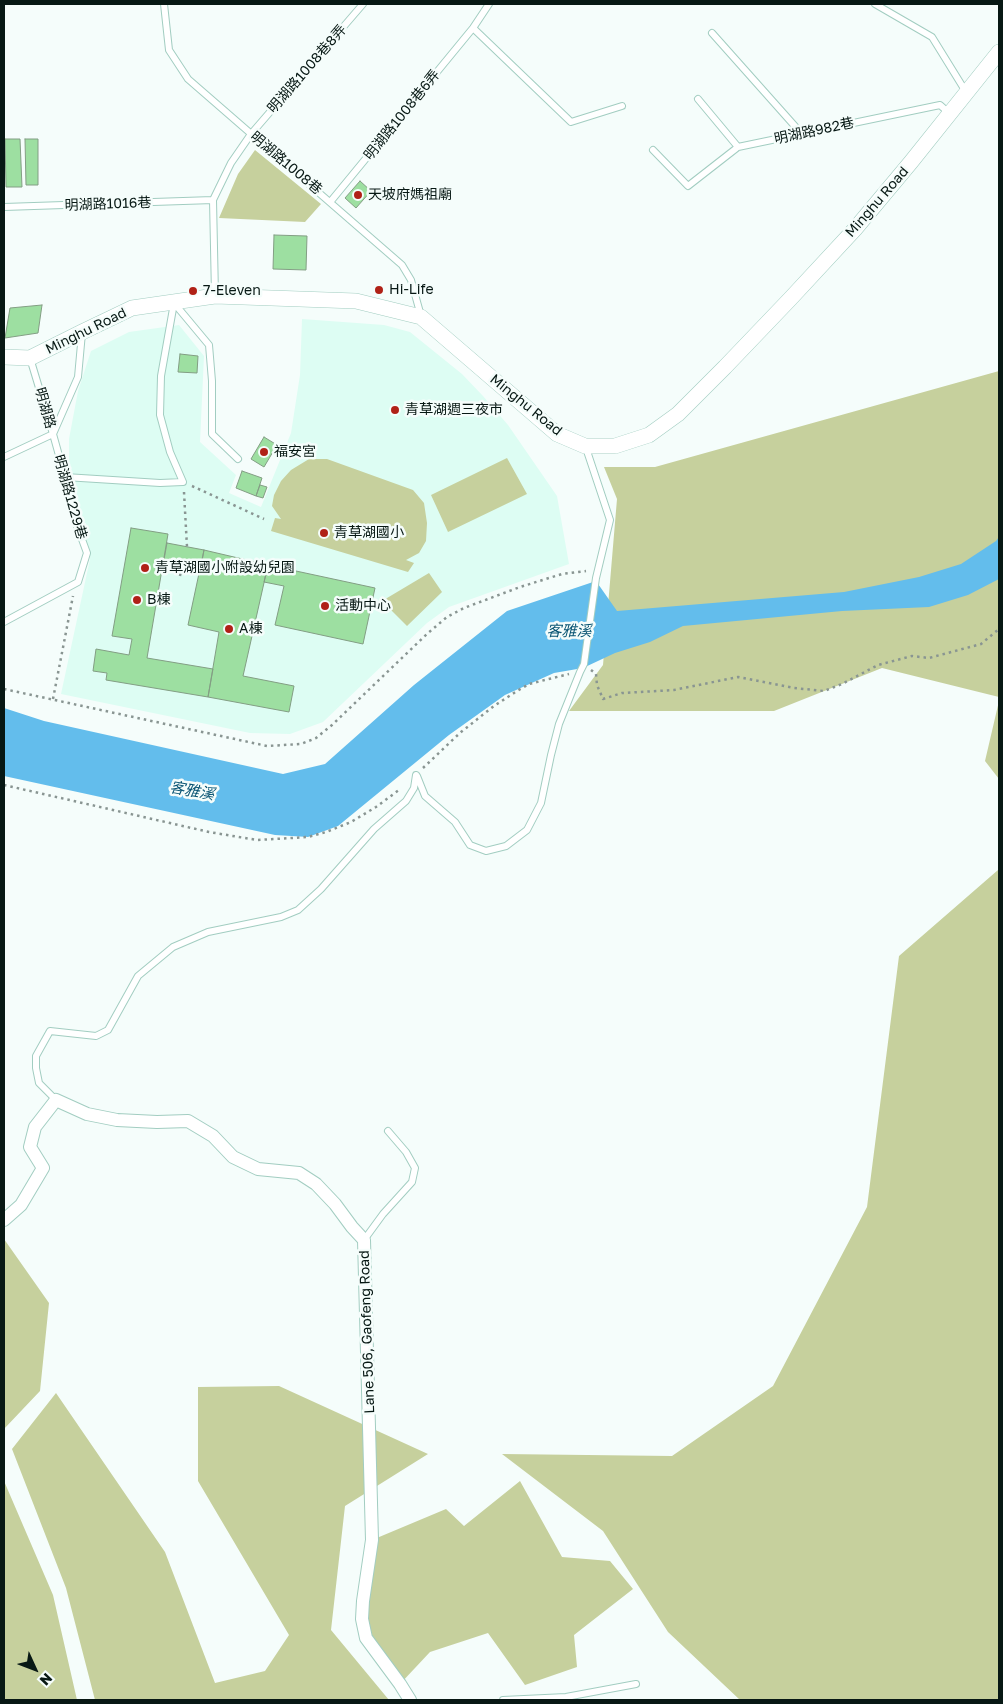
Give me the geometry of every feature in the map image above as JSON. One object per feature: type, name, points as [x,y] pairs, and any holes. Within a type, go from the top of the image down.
[{"type":"street","name":"Minghu Road","points":[[4,358],[30,358],[132,308],[215,296],[356,301],[421,317],[557,434],[585,446],[615,446],[649,435],[678,414],[791,298],[855,228],[911,162],[999,52]]},
{"type":"street","points":[[4,1220],[21,1205],[43,1168],[30,1147],[35,1127],[56,1100]]},
{"type":"street","name":"Lane 506, Gaofeng Road","points":[[56,1100],[87,1114],[117,1120],[188,1121],[213,1136],[233,1157],[258,1170],[299,1173],[316,1184],[336,1204],[364,1240],[372,1540],[362,1601],[362,1619],[366,1638],[410,1700]]},
{"type":"lane","name":"明湖路1008巷","points":[[164,4],[169,50],[188,79],[402,265],[411,280],[421,317]]},
{"type":"lane","name":"明湖路1008巷8弄","points":[[251,134],[363,4]]},
{"type":"lane","name":"明湖路1008巷6弄","points":[[330,201],[473,28],[489,4]]},
{"type":"lane","points":[[875,4],[932,38],[967,93]]},
{"type":"lane","points":[[473,28],[570,122],[622,106]]},
{"type":"lane","points":[[712,33],[801,133]]},
{"type":"lane","points":[[698,100],[738,147]]},
{"type":"lane","name":"明湖路982巷","points":[[653,150],[688,186],[738,147],[940,105],[950,113]]},
{"type":"lane","points":[[215,296],[213,200],[230,163],[251,134]]},
{"type":"lane","name":"明湖路1016巷","points":[[4,207],[213,200]]},
{"type":"lane","points":[[174,303],[209,345],[212,381],[212,434],[238,459]]},
{"type":"lane","points":[[65,477],[160,483],[183,482],[170,452],[160,415],[161,376],[174,303]]},
{"type":"lane","points":[[52,434],[78,377],[82,332]]},
{"type":"lane","name":"明湖路","points":[[4,457],[52,434],[30,358]]},
{"type":"lane","name":"明湖路1229巷","points":[[4,622],[78,582],[87,553],[72,512],[65,477],[52,434]]},
{"type":"lane","points":[[416,775],[426,796],[455,822],[470,845],[486,851],[506,846],[527,830],[541,803],[559,724],[584,664],[597,575],[610,520],[585,446]]},
{"type":"lane","points":[[56,1100],[39,1083],[36,1068],[36,1056],[50,1031],[96,1036],[108,1030],[138,976],[173,947],[208,932],[281,917],[298,910],[321,890],[374,829],[406,801],[414,788],[416,775]]},
{"type":"lane","points":[[364,1240],[382,1214],[412,1182],[415,1168],[406,1152],[388,1131]]},
{"type":"lane","points":[[503,1700],[566,1697],[636,1684]]},
{"type":"path","points":[[187,547],[183,482],[264,519]]},
{"type":"path","points":[[180,576],[182,569]]},
{"type":"path","points":[[4,689],[266,746],[301,744],[316,738],[332,725],[446,617],[464,608],[520,587],[562,574],[582,570],[597,575]]},
{"type":"path","points":[[53,699],[74,598],[70,586]]},
{"type":"path","points":[[584,664],[596,674],[597,685],[603,699],[622,693],[674,690],[738,677],[794,688],[824,691],[842,684],[878,665],[912,656],[929,658],[981,644],[999,629]]},
{"type":"path","points":[[4,785],[235,837],[257,840],[283,840],[308,837],[351,822],[376,807],[416,775],[461,732],[517,691],[529,684],[580,672]]},
{"type":"shaded area","name":"青草湖國小","points":[[302,319],[384,325],[410,332],[462,374],[508,425],[557,496],[569,564],[449,607],[427,623],[323,722],[290,734],[250,733],[61,694],[90,559],[69,474],[69,439],[78,391],[91,351],[129,332],[179,325],[204,356],[200,442],[236,475],[229,493],[261,507],[291,433],[300,375]]},
{"type":"green space","points":[[255,150],[321,204],[305,222],[219,218],[238,174]]},
{"type":"green space","points":[[999,371],[999,697],[882,668],[774,711],[569,711],[603,665],[617,499],[604,467],[655,467]]},
{"type":"green space","points":[[507,458],[527,494],[448,532],[431,495]]},
{"type":"green space","points":[[309,459],[327,459],[413,490],[424,503],[427,523],[426,541],[419,553],[406,560],[414,563],[408,572],[271,531],[275,518],[281,519],[272,506],[274,495],[281,481],[291,470]]},
{"type":"green space","points":[[429,573],[442,592],[407,626],[382,601]]},
{"type":"green space","points":[[999,701],[999,779],[985,761]]},
{"type":"green space","points":[[998,870],[999,1700],[740,1700],[668,1632],[603,1531],[502,1454],[672,1456],[773,1386],[867,1207],[899,956]]},
{"type":"green space","points":[[4,1239],[49,1303],[40,1391],[4,1429]]},
{"type":"green space","points":[[279,1386],[428,1454],[345,1506],[331,1630],[389,1700],[95,1700],[66,1588],[12,1449],[56,1393],[165,1552],[215,1683],[265,1671],[289,1635],[198,1481],[198,1387]]},
{"type":"green space","points":[[4,1481],[53,1595],[77,1700],[4,1700]]},
{"type":"green space","points":[[520,1481],[562,1557],[610,1561],[633,1589],[574,1635],[577,1667],[525,1685],[488,1633],[430,1652],[400,1684],[366,1638],[372,1540],[446,1509],[464,1526]]},
{"type":"water","name":"客雅溪","points":[[999,537],[999,579],[968,595],[929,607],[842,611],[683,626],[650,642],[615,653],[583,668],[554,673],[505,695],[449,735],[338,826],[308,837],[275,835],[4,776],[4,708],[44,721],[283,774],[325,764],[414,685],[507,611],[596,581],[617,611],[844,592],[919,577],[961,564],[996,541]]},
{"type":"building","points":[[5,139],[20,139],[22,187],[6,187]]},
{"type":"building","points":[[25,139],[38,139],[38,185],[26,185]]},
{"type":"building","name":"天坡府媽祖廟","points":[[360,181],[371,191],[356,208],[345,198]]},
{"type":"building","points":[[274,235],[307,236],[306,270],[273,269]]},
{"type":"building","points":[[42,305],[38,333],[5,338],[10,308]]},
{"type":"building","points":[[180,354],[198,356],[197,373],[178,372]]},
{"type":"building","name":"福安宮","points":[[264,437],[277,445],[264,467],[251,459]]},
{"type":"building","points":[[242,471],[262,478],[256,496],[236,488]]},
{"type":"building","points":[[260,485],[267,487],[263,498],[256,496]]},
{"type":"building","name":"B棟","points":[[131,528],[168,534],[147,658],[213,669],[208,697],[106,680],[107,673],[93,671],[96,649],[129,655],[132,639],[112,636]]},
{"type":"building","points":[[167,543],[204,550],[200,572],[163,565]]},
{"type":"building","name":"A棟","points":[[204,550],[268,565],[243,676],[294,686],[289,712],[208,697],[219,632],[188,625]]},
{"type":"building","name":"活動中心","points":[[268,565],[375,588],[363,644],[275,625],[284,586],[264,582]]},
{"type":"place","name":"天坡府媽祖廟","points":[[358,195]]},
{"type":"place","name":"Hi-Life","points":[[379,290]]},
{"type":"place","name":"7-Eleven","points":[[193,291]]},
{"type":"place","name":"青草湖週三夜市","points":[[395,410]]},
{"type":"place","name":"福安宮","points":[[264,452]]},
{"type":"place","name":"青草湖國小","points":[[324,533]]},
{"type":"place","name":"青草湖國小附設幼兒園","points":[[145,568]]},
{"type":"place","name":"B棟","points":[[137,600]]},
{"type":"place","name":"活動中心","points":[[325,606]]},
{"type":"place","name":"A棟","points":[[229,629]]}]
